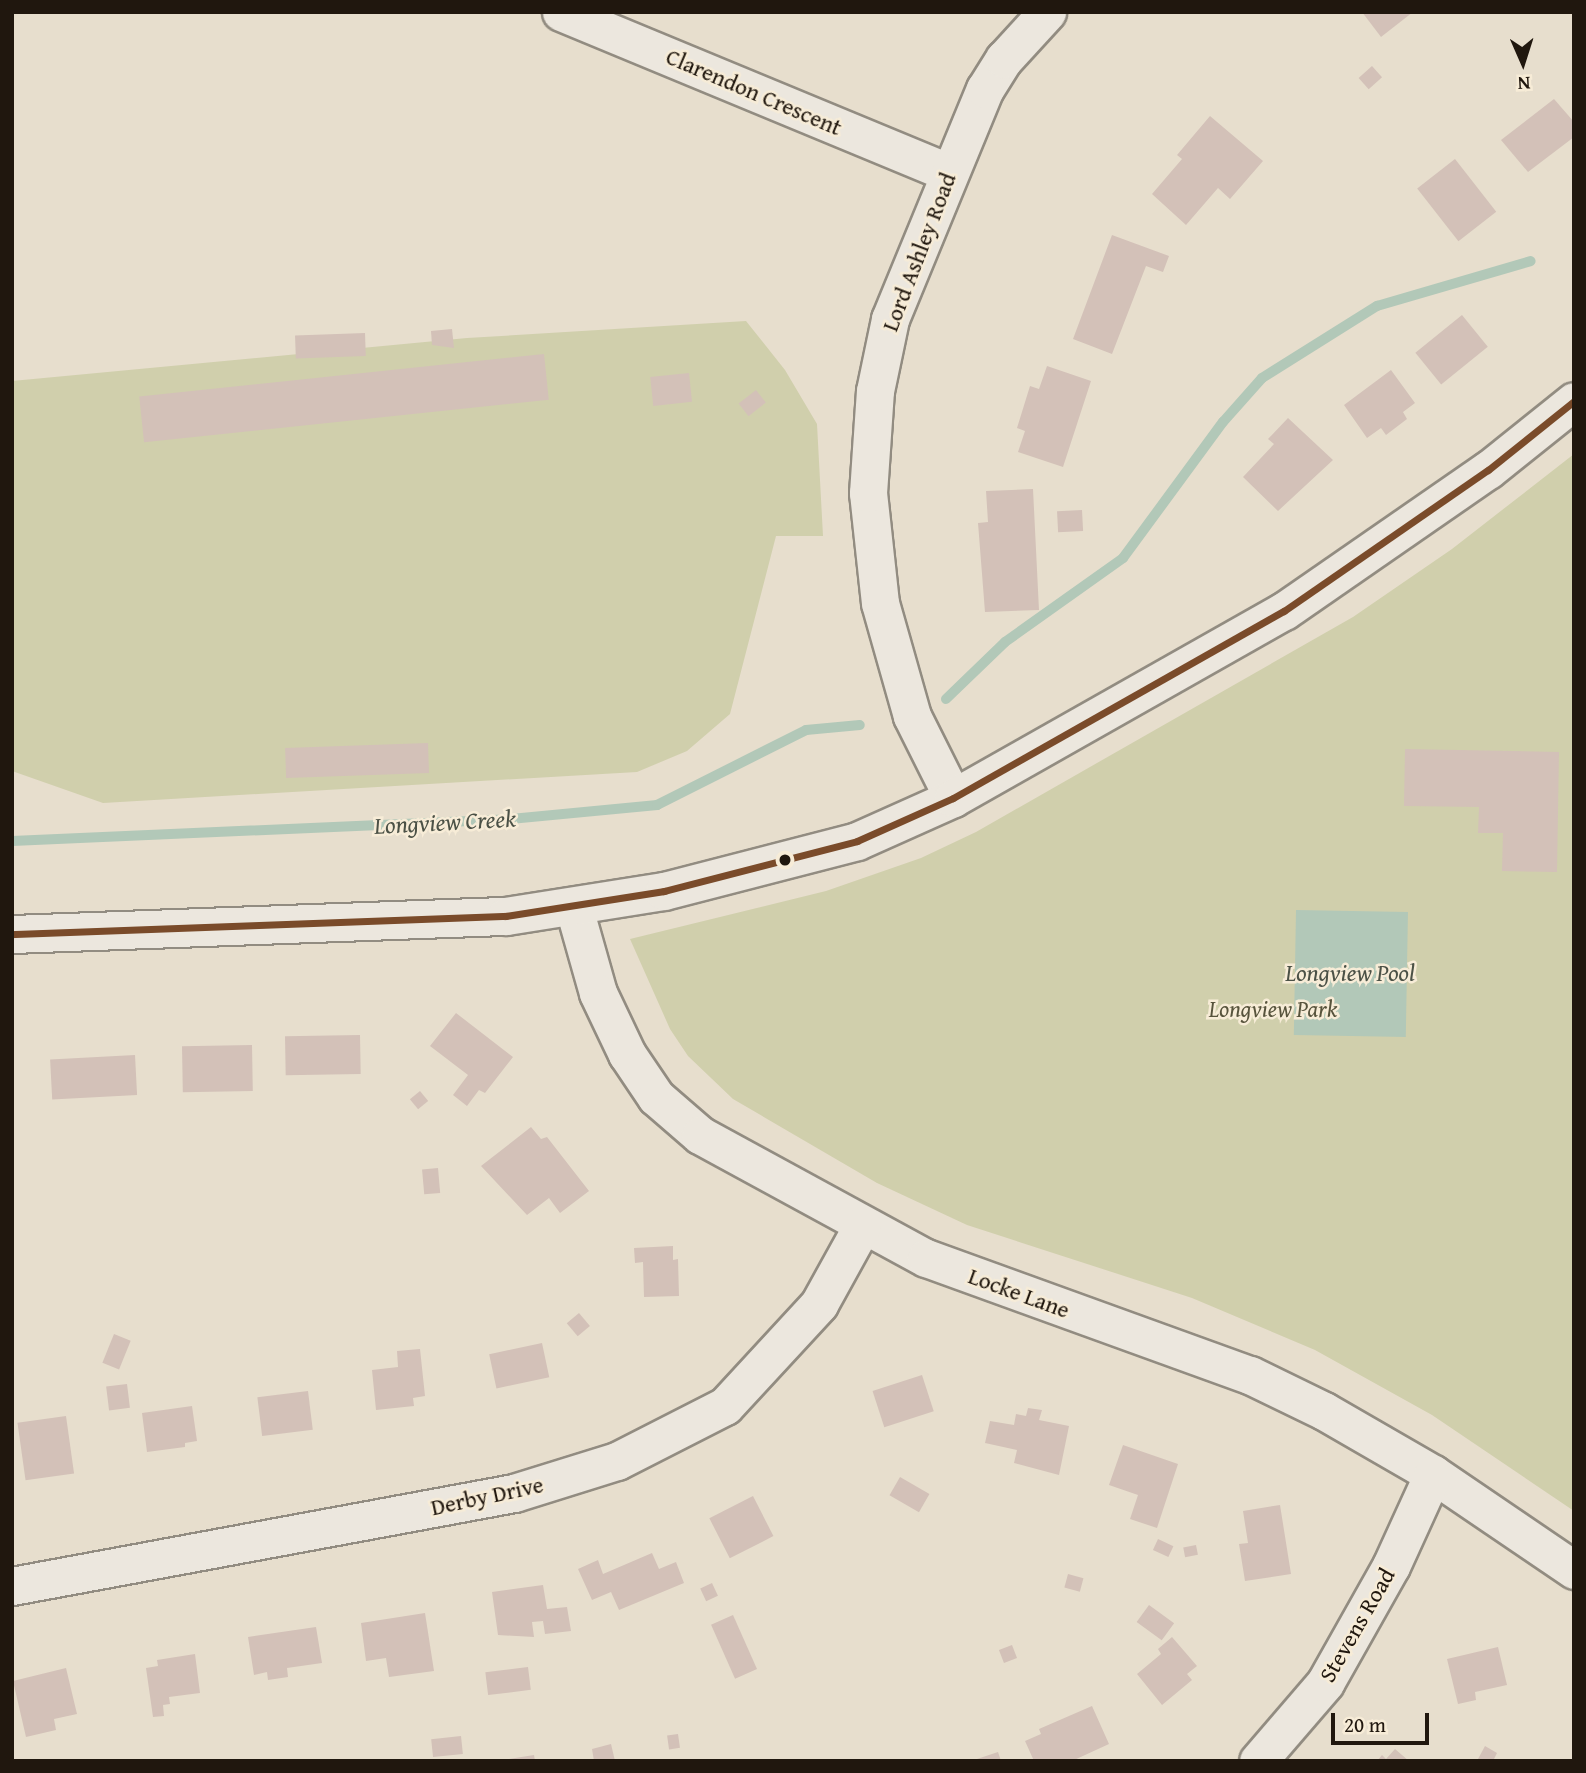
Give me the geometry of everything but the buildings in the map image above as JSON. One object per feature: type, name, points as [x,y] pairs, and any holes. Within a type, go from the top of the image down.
[{"type":"street","name":"Clarendon Crescent","points":[[561,12],[948,173]]},
{"type":"street","name":"Lord Ashley Road","points":[[953,799],[912,716],[880,603],[868,493],[875,391],[890,319],[948,173],[985,89],[1004,59],[1048,12]]},
{"type":"street","points":[[12,934],[506,916],[575,908],[756,870],[831,849],[953,799],[1284,611],[1477,478],[1574,401]]},
{"type":"street","name":"Locke Lane","points":[[575,908],[598,993],[627,1054],[656,1097],[700,1135],[862,1226],[990,1285],[1250,1376],[1324,1411],[1433,1474],[1574,1570]]},
{"type":"street","name":"Derby Drive","points":[[12,1586],[514,1493],[617,1461],[725,1406],[819,1304],[862,1226]]},
{"type":"street","name":"Stevens Road","points":[[1258,1761],[1325,1683],[1391,1566],[1433,1474]]},
{"type":"green space","points":[[746,321],[785,370],[817,424],[823,536],[776,536],[730,714],[687,751],[637,772],[103,803],[12,771],[12,381],[467,338]]},
{"type":"green space","name":"Longview Park","points":[[1574,454],[1574,1511],[1432,1415],[1315,1350],[1192,1298],[967,1225],[877,1183],[733,1099],[688,1056],[670,1029],[630,939],[826,891],[921,858],[976,832],[1353,617],[1452,549]]},
{"type":"water","name":"Longview Pool","points":[[1296,910],[1408,912],[1406,1037],[1294,1035]]},
{"type":"waterway","points":[[946,699],[1005,642],[1123,558],[1223,422],[1262,378],[1377,306],[1531,261]]},
{"type":"waterway","name":"Longview Creek","points":[[12,841],[499,820],[657,805],[806,730],[860,725]]},
{"type":"transit line","points":[[12,934],[506,916],[664,891],[857,841],[953,798],[1284,611],[1488,470],[1574,401]]}]
